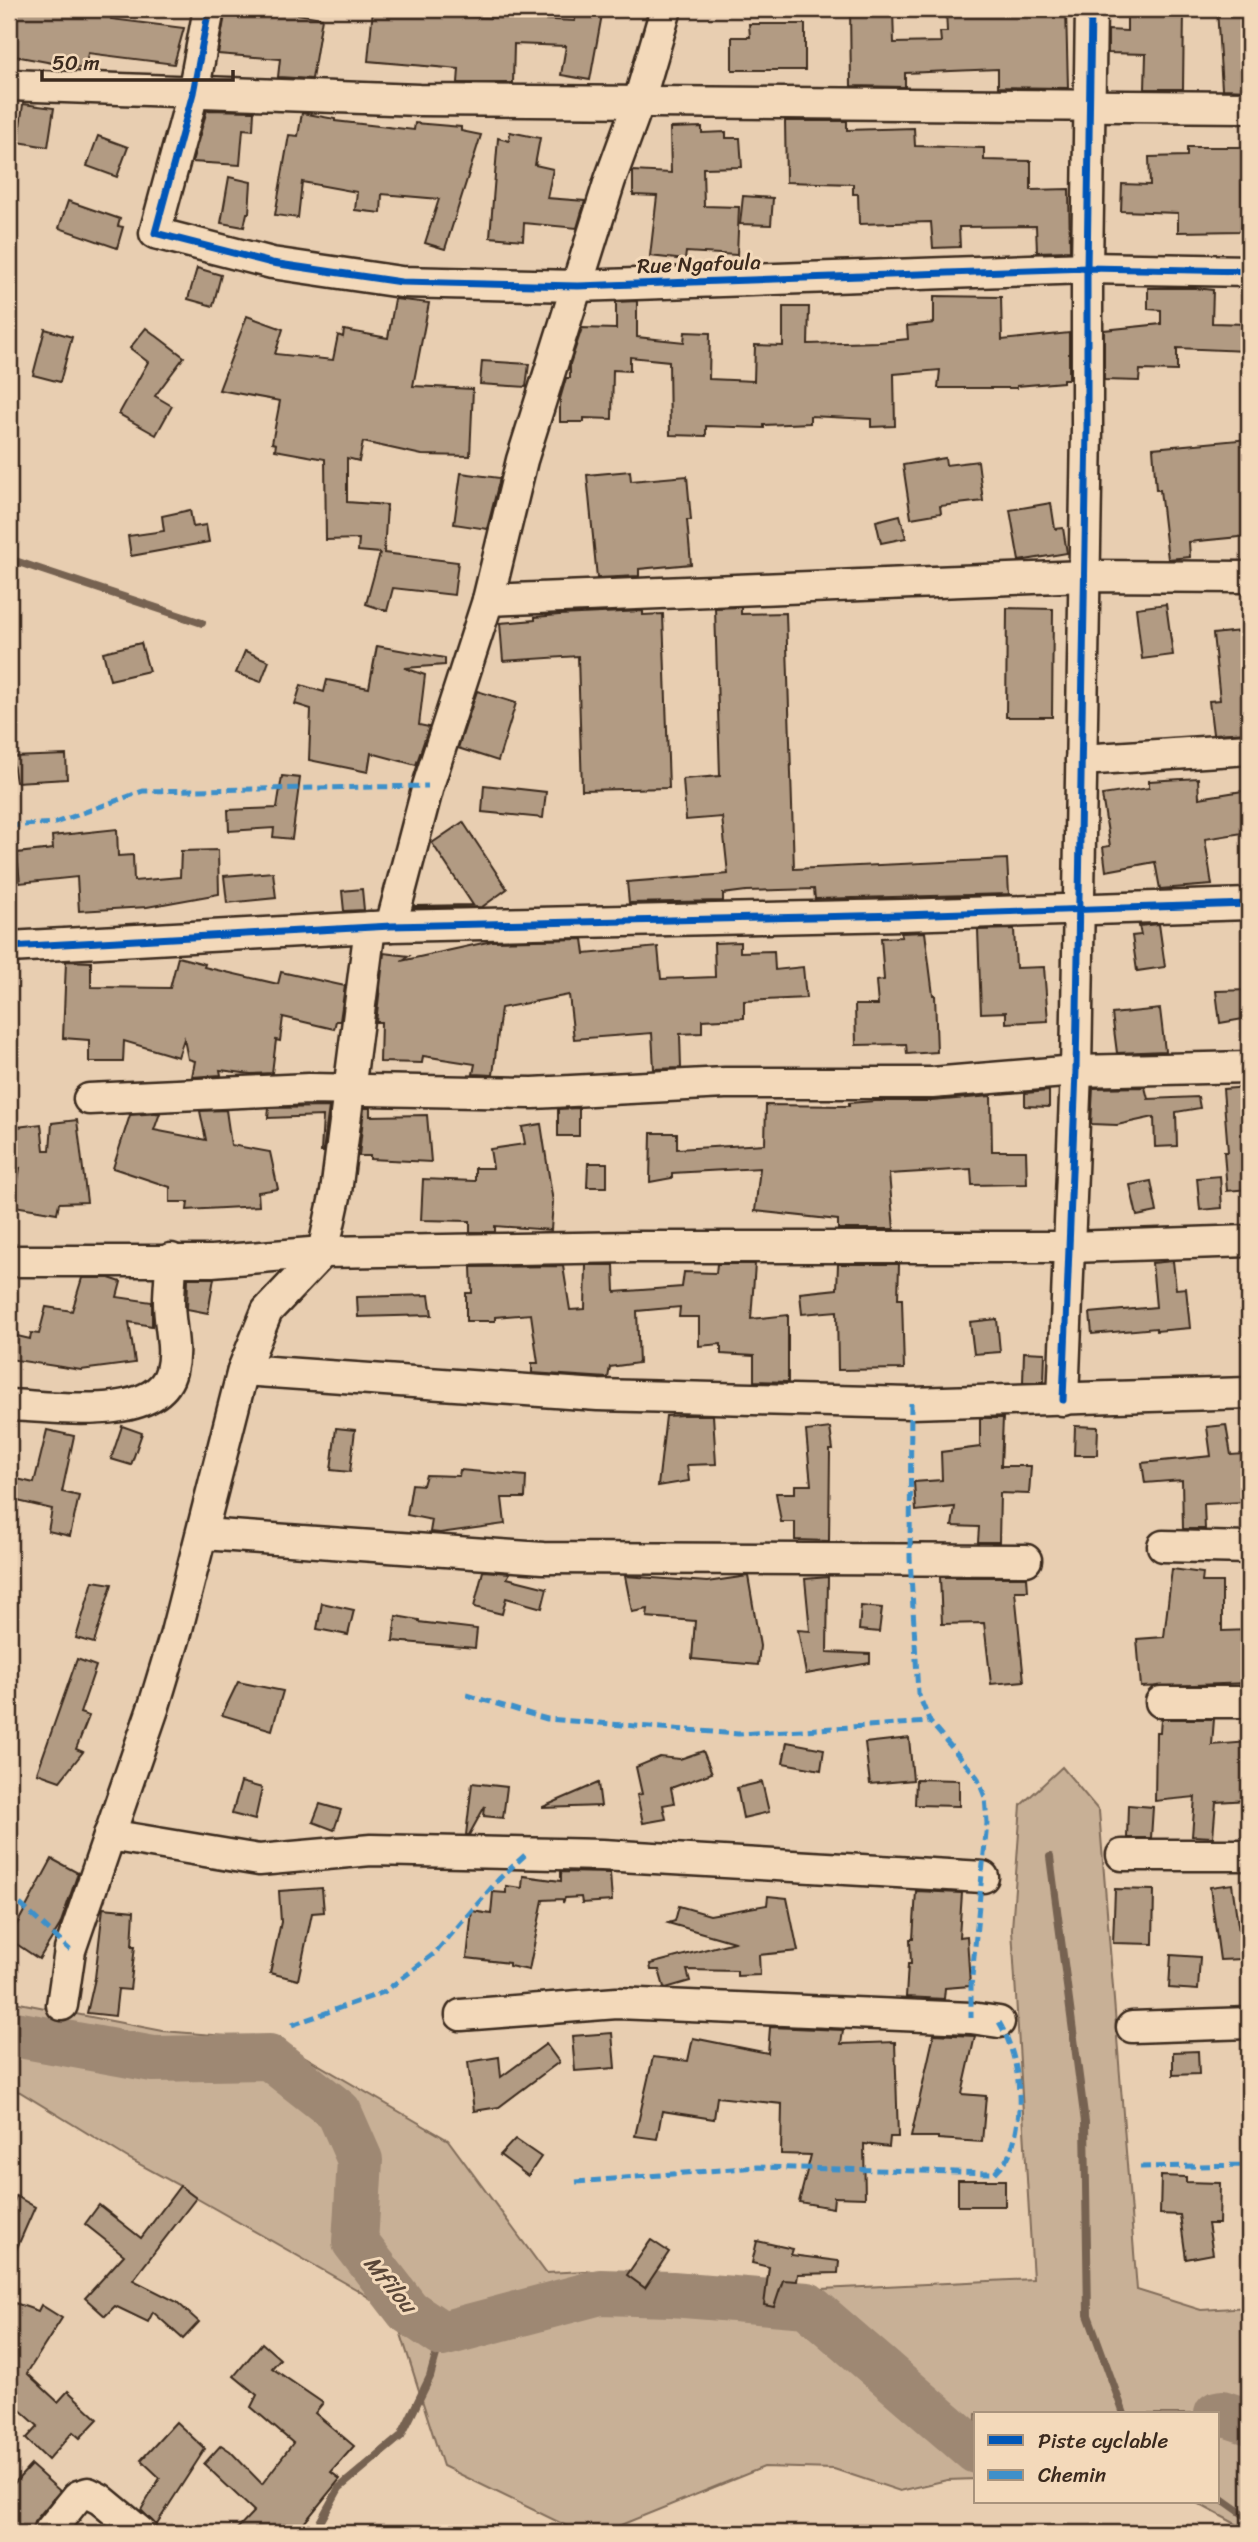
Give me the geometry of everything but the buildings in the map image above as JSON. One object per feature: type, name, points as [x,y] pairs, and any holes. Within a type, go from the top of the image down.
[{"type":"street","points":[[193,93],[209,9]]},
{"type":"street","points":[[62,2005],[70,1950],[154,1706],[203,1534],[243,1370],[267,1311],[323,1252],[336,1192],[348,1088],[380,927],[488,600],[522,460],[610,180],[639,101],[666,9]]},
{"type":"street","points":[[1063,1400],[1076,1070],[1091,9]]},
{"type":"street","points":[[9,85],[419,100],[1249,107]]},
{"type":"street","name":"Rue Ngafoula","points":[[193,93],[155,233],[272,263],[401,282],[578,286],[1087,268],[1249,271]]},
{"type":"street","points":[[488,600],[1085,576],[1249,577]]},
{"type":"street","points":[[1081,760],[1249,749]]},
{"type":"street","points":[[9,947],[380,927],[1249,904]]},
{"type":"street","points":[[89,1098],[348,1088],[533,1093],[725,1083],[932,1083],[1076,1070],[1249,1067]]},
{"type":"street","points":[[9,1261],[212,1261],[323,1252],[634,1247],[1070,1247],[1249,1241]]},
{"type":"street","points":[[9,1405],[121,1408],[160,1390],[171,1374],[174,1344],[169,1304],[171,1259]]},
{"type":"street","points":[[243,1370],[598,1395],[911,1402],[1249,1393]]},
{"type":"street","points":[[203,1534],[543,1558],[1026,1560]]},
{"type":"street","points":[[1163,1546],[1249,1548]]},
{"type":"street","points":[[1161,1702],[1249,1702]]},
{"type":"street","points":[[109,1835],[259,1860],[371,1850],[602,1855],[983,1877]]},
{"type":"street","points":[[1122,1855],[1249,1855]]},
{"type":"street","points":[[461,2015],[617,2003],[971,2018],[999,2022]]},
{"type":"street","points":[[1132,2027],[1249,2023]]},
{"type":"street","points":[[48,2533],[78,2497],[88,2493],[100,2498],[141,2533]]},
{"type":"shaded area","points":[[1062,1767],[1099,1811],[1137,2290],[1201,2310],[1249,2307],[1249,2531],[1199,2504],[1220,2504],[1220,2412],[974,2412],[974,2479],[947,2480],[900,2491],[834,2469],[764,2467],[601,2533],[581,2533],[443,2466],[395,2315],[356,2289],[196,2198],[20,2092],[9,2089],[9,2001],[163,2031],[276,2040],[448,2140],[546,2273],[585,2271],[695,2286],[821,2289],[1033,2279],[1012,1929],[1021,1805]]},
{"type":"waterway","points":[[9,559],[202,623]]},
{"type":"waterway","points":[[1050,1857],[1085,2122],[1088,2315],[1123,2412]]},
{"type":"waterway","name":"Mfilou","points":[[9,2033],[153,2059],[269,2057],[339,2112],[360,2160],[355,2242],[408,2311],[442,2334],[600,2292],[672,2294],[807,2305],[974,2449]]},
{"type":"waterway","points":[[314,2533],[339,2488],[401,2436],[430,2377],[442,2334]]},
{"type":"waterway","name":"Mfilou","points":[[1220,2413],[1249,2422]]},
{"type":"waterway","points":[[1220,2497],[1249,2518]]},
{"type":"marked path","points":[[9,826],[55,823],[143,791],[428,786]]},
{"type":"marked path","points":[[911,1403],[910,1558],[918,1693],[930,1722],[977,1777],[985,1797],[987,1823],[971,1987],[971,2018]]},
{"type":"marked path","points":[[467,1695],[547,1719],[738,1734],[930,1722]]},
{"type":"marked path","points":[[292,2025],[384,1992],[435,1953],[500,1878],[525,1855]]},
{"type":"marked path","points":[[9,1894],[70,1950]]},
{"type":"marked path","points":[[576,2182],[757,2167],[995,2173],[1009,2155],[1018,2123],[1019,2105],[1019,2087],[1012,2053],[999,2022]]},
{"type":"marked path","points":[[1140,2167],[1249,2165]]},
{"type":"cycle path","points":[[209,9],[193,93],[155,233],[272,263],[401,282],[578,286],[1087,268],[1249,271]]},
{"type":"cycle path","points":[[1063,1400],[1076,1071],[1091,9]]},
{"type":"cycle path","points":[[9,947],[391,926],[902,915],[1249,904]]}]
